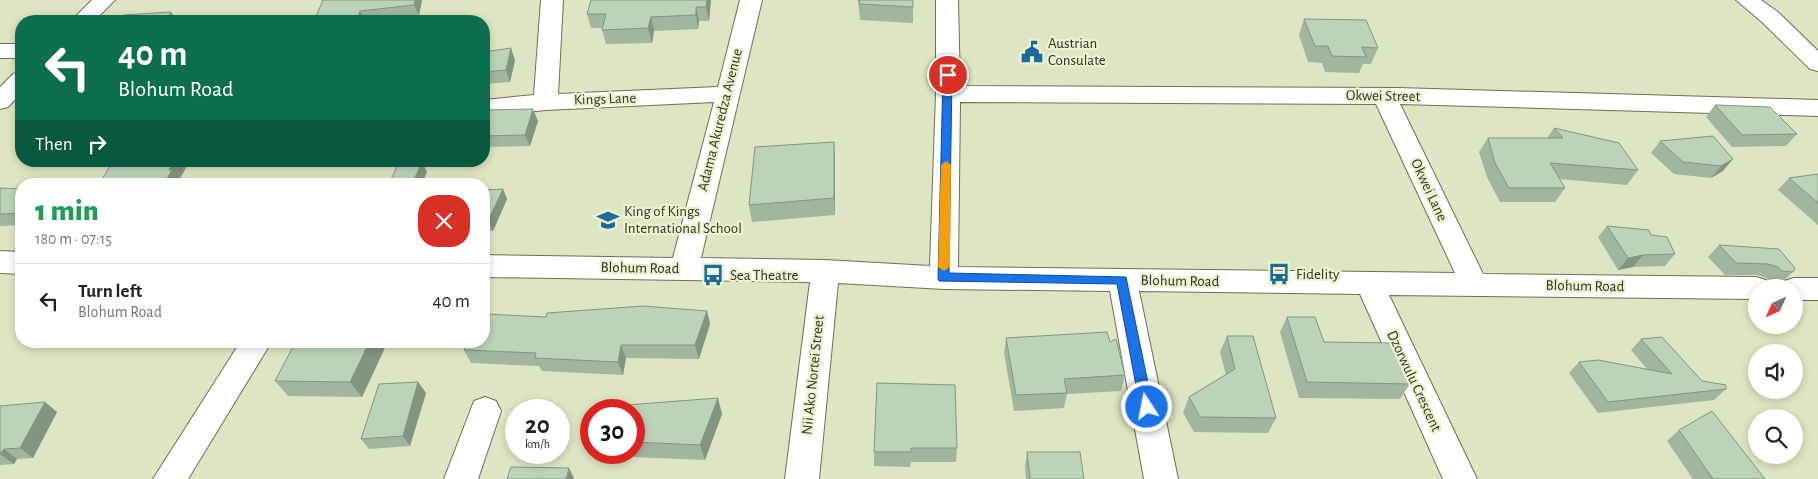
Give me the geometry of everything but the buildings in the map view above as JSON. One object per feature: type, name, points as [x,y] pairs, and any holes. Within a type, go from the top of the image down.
[{"type":"street","points":[[88,15],[104,0]]},
{"type":"street","points":[[546,102],[552,0]]},
{"type":"street","name":"Adama Akuredza Avenue","points":[[684,269],[726,94],[752,0]]},
{"type":"street","points":[[944,278],[948,94],[947,0]]},
{"type":"street","points":[[1747,0],[1770,17],[1818,64]]},
{"type":"street","points":[[0,51],[15,51]]},
{"type":"street","points":[[0,101],[15,86]]},
{"type":"street","name":"Kings Lane","points":[[490,107],[546,102],[726,94]]},
{"type":"street","name":"Okwei Street","points":[[948,94],[1384,96],[1818,108]]},
{"type":"street","name":"Okwei Lane","points":[[1384,96],[1474,284]]},
{"type":"street","points":[[0,262],[15,263]]},
{"type":"street","name":"Blohum Road","points":[[490,266],[824,271],[944,278],[1748,288]]},
{"type":"street","name":"Nii Ako Nortei Street","points":[[802,479],[824,271]]},
{"type":"street","points":[[1122,280],[1161,479]]},
{"type":"street","name":"Dzorwulu Crescent","points":[[1369,283],[1460,479]]},
{"type":"street","points":[[1803,289],[1818,289]]},
{"type":"street","points":[[170,479],[253,348]]},
{"type":"street","points":[[462,479],[485,412]]},
{"type":"slow traffic","points":[[944,267],[946,165]]},
{"type":"place","name":"Austrian Consulate","points":[[1032,52]]},
{"type":"place","name":"King of Kings International School","points":[[608,220]]},
{"type":"place","name":"Fidelity","points":[[1279,274]]},
{"type":"place","name":"Sea Theatre","points":[[713,275]]},
{"type":"route","points":[[948,75],[944,278],[1122,280],[1147,407]]}]
